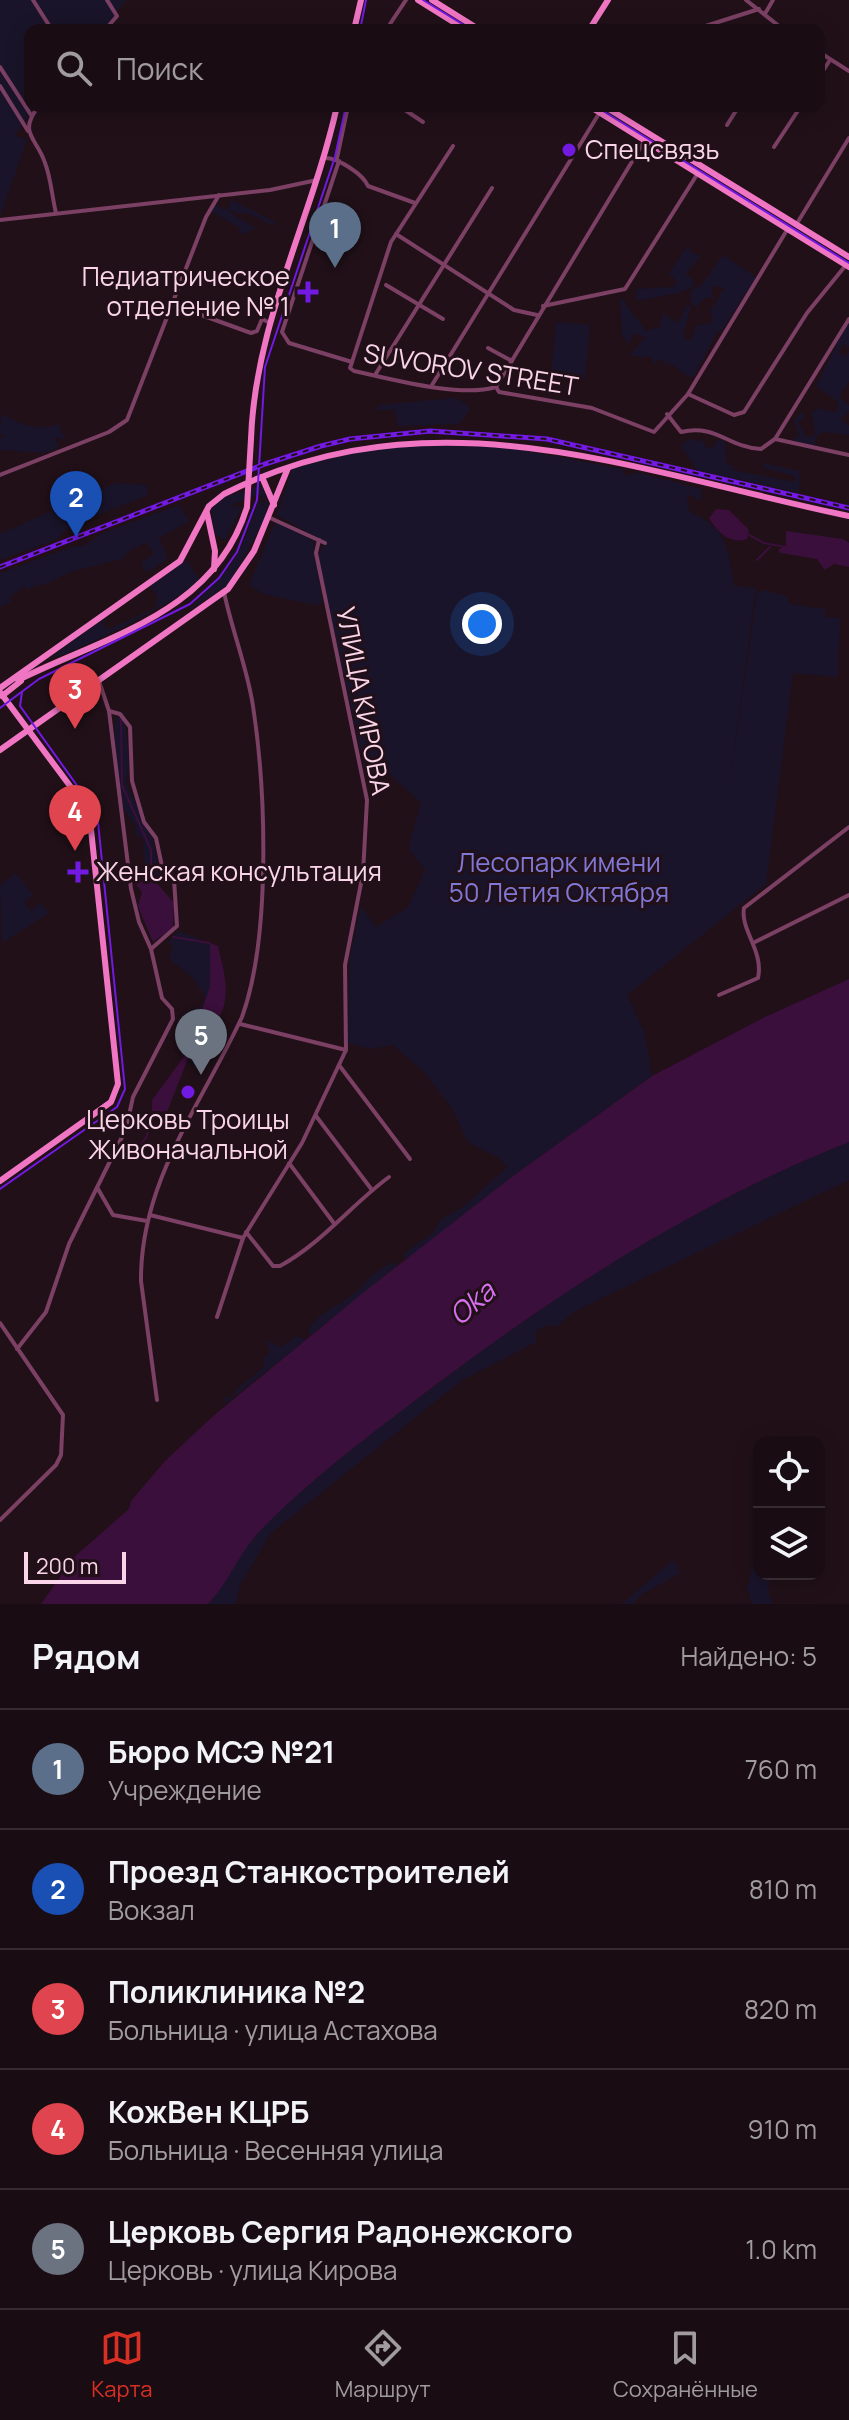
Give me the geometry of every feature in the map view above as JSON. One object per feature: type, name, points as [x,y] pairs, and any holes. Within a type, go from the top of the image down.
[{"type":"main road","points":[[355,24],[361,0]]},
{"type":"main road","points":[[418,0],[456,24]]},
{"type":"main road","points":[[432,0],[470,24]]},
{"type":"main road","points":[[593,24],[608,0]]},
{"type":"main road","points":[[1,692],[34,672],[162,612],[190,595],[213,573],[233,544],[247,507],[256,372],[319,179],[336,112]]},
{"type":"main road","points":[[606,112],[645,140],[848,263]]},
{"type":"main road","points":[[607,112],[796,225],[848,263]]},
{"type":"main road","points":[[1,692],[43,657],[180,561],[207,510],[224,494],[262,477],[339,451],[433,440],[502,443],[590,458],[849,516]]},
{"type":"main road","points":[[0,750],[224,592],[247,565],[288,468]]},
{"type":"main road","points":[[262,477],[274,505]]},
{"type":"main road","points":[[207,510],[213,539],[213,573]]},
{"type":"main road","points":[[213,539],[233,544]]},
{"type":"main road","points":[[0,1181],[106,1106],[116,1094],[116,1068],[90,820],[1,692]]},
{"type":"street","points":[[33,0],[48,24]]},
{"type":"street","points":[[107,0],[117,16],[110,24]]},
{"type":"street","points":[[390,24],[406,0]]},
{"type":"street","points":[[746,0],[765,12],[773,24]]},
{"type":"street","points":[[765,12],[773,0]]},
{"type":"street","points":[[712,24],[759,9]]},
{"type":"street","points":[[825,56],[849,71]]},
{"type":"street","points":[[825,68],[830,60]]},
{"type":"street","points":[[0,67],[24,105]]},
{"type":"street","points":[[0,86],[46,163],[56,213]]},
{"type":"street","points":[[28,112],[30,135]]},
{"type":"street","points":[[31,116],[34,112]]},
{"type":"street","points":[[347,112],[338,160],[282,332],[289,343],[352,362],[396,234],[453,146]]},
{"type":"street","points":[[408,112],[423,122]]},
{"type":"street","points":[[432,385],[600,112]]},
{"type":"street","points":[[727,125],[735,112]]},
{"type":"street","points":[[774,147],[797,112]]},
{"type":"street","points":[[796,225],[849,138]]},
{"type":"street","points":[[497,390],[537,315],[645,140]]},
{"type":"street","points":[[325,158],[338,160],[365,179],[368,186],[415,203]]},
{"type":"street","points":[[543,306],[625,289],[698,173]]},
{"type":"street","points":[[0,220],[296,186],[319,179]]},
{"type":"street","points":[[375,375],[492,188]]},
{"type":"street","points":[[0,475],[122,426],[206,217],[219,195]]},
{"type":"street","points":[[788,229],[688,394],[667,414],[681,432],[708,429],[733,445],[761,449],[775,439],[849,319]]},
{"type":"street","points":[[396,234],[514,310],[537,315]]},
{"type":"street","points":[[688,394],[734,415],[744,412],[807,313],[848,263]]},
{"type":"street","points":[[386,285],[443,319]]},
{"type":"street","points":[[171,304],[251,333],[257,331],[262,319],[270,323]]},
{"type":"street","points":[[488,348],[512,361]]},
{"type":"street","name":"SUVOROV STREET","points":[[352,362],[350,368],[354,371],[432,385],[497,390],[592,408],[650,432],[667,414]]},
{"type":"street","points":[[775,439],[849,455]]},
{"type":"street","points":[[268,517],[325,543]]},
{"type":"street","name":"УЛИЦА КИРОВА","points":[[217,1317],[243,1238],[316,1116],[346,1050],[345,965],[363,873],[367,800],[316,553],[319,540]]},
{"type":"street","points":[[157,1400],[141,1281],[148,1222],[166,1163],[239,1024],[250,995],[260,925],[259,785],[253,705],[224,592]]},
{"type":"street","points":[[17,1349],[46,1312],[69,1244],[126,1129],[133,1097],[173,1019],[172,1009],[162,998],[151,949],[139,922],[131,889],[109,711],[99,679]]},
{"type":"street","points":[[109,711],[120,714],[130,727],[132,781],[144,822],[156,838],[163,871],[174,879],[177,926],[151,949]]},
{"type":"street","points":[[719,995],[758,978],[755,942],[744,919],[748,904],[849,827]]},
{"type":"street","points":[[755,942],[849,895]]},
{"type":"street","points":[[239,1024],[346,1050]]},
{"type":"street","points":[[339,1065],[410,1159]]},
{"type":"street","points":[[316,1116],[372,1190]]},
{"type":"street","points":[[289,1163],[334,1223]]},
{"type":"street","points":[[246,1232],[273,1266],[278,1267],[320,1239],[334,1223],[389,1177]]},
{"type":"street","points":[[98,1189],[113,1215],[148,1222]]},
{"type":"street","points":[[150,1215],[243,1238]]},
{"type":"street","points":[[0,1323],[63,1415],[61,1455],[56,1465],[0,1520]]},
{"type":"green space","points":[[0,0],[126,0],[108,24],[24,24],[24,112],[32,112],[15,135],[27,140],[0,216],[0,130],[6,131],[0,129]]},
{"type":"green space","points":[[232,200],[275,222],[274,226],[246,212],[241,214],[230,210],[231,214],[255,227],[247,233],[239,233],[240,228],[211,211],[215,205],[227,210]]},
{"type":"green space","points":[[688,245],[692,253],[701,255],[686,274],[694,281],[692,287],[679,293],[637,301],[636,289],[674,287],[676,280],[669,273]]},
{"type":"green space","points":[[723,255],[756,277],[722,330],[717,332],[695,374],[690,378],[668,362],[666,368],[664,361],[659,359],[654,365],[652,357],[629,356],[645,338],[633,333],[629,344],[622,337],[620,299],[624,298],[645,331],[660,327],[662,313],[678,323],[687,304],[691,306],[683,336],[689,342],[697,325],[709,324],[713,320],[710,311],[724,289],[716,285],[712,289],[713,299],[706,297],[696,308],[690,301],[691,290],[702,285]]},
{"type":"green space","points":[[849,320],[849,347],[843,344],[838,353],[845,357],[849,351],[849,381],[839,397],[849,405],[849,411],[841,419],[849,426],[849,435],[824,432],[816,436],[814,446],[793,440],[799,435],[794,421],[802,411],[805,417],[798,422],[807,438],[815,435],[812,412],[819,408],[834,413],[838,408],[837,401],[816,386]]},
{"type":"green space","points":[[556,322],[590,325],[585,379],[551,376]]},
{"type":"green space","points":[[455,398],[466,403],[470,410],[459,424],[398,426],[394,409],[377,411],[378,405]]},
{"type":"green space","points":[[1,414],[38,427],[58,423],[66,441],[55,437],[58,448],[44,453],[0,450],[0,437],[5,438],[0,432]]},
{"type":"green space","points":[[690,439],[703,441],[707,448],[714,447],[716,440],[725,441],[727,464],[734,466],[733,470],[794,482],[795,476],[763,468],[763,463],[800,471],[799,493],[697,470],[680,445]]},
{"type":"green space","name":"Лесопарк имени 50 Летия Октября","points":[[495,445],[623,469],[622,473],[630,476],[636,472],[702,489],[701,501],[687,494],[689,511],[718,531],[727,549],[734,586],[756,588],[725,815],[757,593],[762,590],[786,596],[790,604],[825,609],[825,617],[840,618],[838,677],[793,673],[766,884],[627,995],[644,1031],[652,1076],[513,1176],[408,1260],[404,1259],[405,1252],[433,1233],[440,1220],[464,1206],[507,1167],[501,1159],[468,1142],[451,1107],[422,1070],[393,1045],[371,1049],[348,1043],[350,956],[361,906],[376,927],[408,907],[425,870],[408,848],[421,803],[384,769],[366,777],[318,556],[325,543],[277,515],[293,467],[387,446]]},
{"type":"green space","points":[[115,483],[146,485],[148,495],[69,527],[57,539],[0,560],[0,534]]},
{"type":"green space","points":[[261,485],[270,507],[266,509],[267,514],[230,583],[187,612],[230,567],[244,542],[258,502],[263,502],[264,509],[265,501],[259,494],[233,504],[232,509],[234,506],[241,508],[225,541],[214,533],[212,509],[222,498]]},
{"type":"green space","points":[[179,505],[189,521],[159,538],[168,559],[146,573],[141,562],[154,554],[146,542],[126,553],[125,558],[74,571],[28,590],[25,586],[9,598],[12,602],[0,607],[0,573],[75,546],[83,546],[105,532]]},
{"type":"green space","points":[[275,522],[313,540],[322,602],[316,605],[263,594],[249,585]]},
{"type":"green space","points":[[186,560],[199,578],[174,599],[82,647],[49,659],[119,607],[102,621],[107,630],[155,608],[158,597],[150,586]]},
{"type":"green space","points":[[124,712],[129,762],[126,783],[152,838],[162,882],[159,884],[155,874],[145,877],[143,838],[135,835],[136,825],[121,803],[117,789],[114,760],[116,718]]},
{"type":"green space","points":[[16,873],[33,895],[24,902],[35,917],[31,910],[41,903],[49,913],[2,943],[0,885]]},
{"type":"green space","points":[[179,931],[210,943],[210,987],[203,1016],[227,1037],[216,1032],[204,1058],[199,1056],[192,1067],[189,1055],[182,1057],[188,1027],[183,1014],[201,1006],[206,998],[193,978],[169,959],[173,947],[168,942]]},
{"type":"green space","points":[[849,1142],[849,1180],[575,1311],[556,1327],[547,1325],[536,1331],[536,1342],[461,1381],[271,1533],[240,1585],[236,1604],[208,1604],[220,1590],[239,1555],[277,1514],[351,1450],[459,1367],[565,1293],[675,1226],[790,1167]]},
{"type":"green space","points":[[396,1262],[397,1268],[311,1335],[308,1333],[320,1316],[351,1296],[376,1272]]},
{"type":"green space","points":[[297,1336],[306,1340],[223,1405],[226,1397],[234,1396],[233,1392],[264,1367],[263,1359],[270,1352],[266,1340],[282,1347]]},
{"type":"green space","points":[[673,1560],[680,1573],[641,1595],[633,1604],[622,1604]]},
{"type":"green space","points":[[753,1564],[753,1580],[770,1580],[768,1592],[773,1604],[752,1604],[747,1588]]},
{"type":"water","points":[[716,509],[729,510],[749,530],[747,539],[730,539],[720,532],[709,518]]},
{"type":"water","points":[[786,531],[843,539],[849,543],[849,567],[834,564],[825,570],[817,559],[781,553],[778,550],[786,545]]},
{"type":"water","points":[[145,878],[147,883],[154,880],[174,903],[173,928],[153,942],[138,906],[142,892],[136,885]]},
{"type":"water","points":[[210,943],[218,946],[226,985],[224,1004],[216,1022],[201,1012],[210,987]]},
{"type":"water","name":"Oka","points":[[849,979],[849,1142],[732,1195],[675,1226],[565,1293],[459,1367],[351,1450],[277,1514],[252,1540],[208,1604],[41,1604],[74,1557],[129,1509],[131,1501],[165,1461],[212,1417],[364,1292],[513,1176],[652,1076],[765,1017]]},
{"type":"water","points":[[186,1054],[189,1056],[167,1112],[152,1111],[152,1100]]},
{"type":"waterway","points":[[749,535],[764,543],[785,547]]},
{"type":"waterway","points":[[757,560],[770,547]]},
{"type":"waterway","points":[[121,720],[122,785],[151,850],[151,879]]},
{"type":"waterway","points":[[173,937],[210,943]]},
{"type":"waterway","points":[[186,1054],[200,1020]]},
{"type":"waterway","points":[[134,1151],[146,1138],[153,1117]]},
{"type":"tram line","points":[[361,24],[366,0]]},
{"type":"tram line","points":[[423,0],[462,24]]},
{"type":"tram line","points":[[0,708],[39,679],[190,604],[219,578],[237,552],[257,500],[265,367],[335,157],[345,112]]},
{"type":"tram line","points":[[605,112],[849,263]]},
{"type":"tram line","points":[[0,1189],[117,1107],[125,1089],[98,822],[86,798],[20,706],[22,692]]},
{"type":"railway","points":[[0,567],[265,464],[321,446],[350,439],[430,431],[547,439],[849,508]]},
{"type":"place","name":"Спецсвязь","points":[[569,150]]},
{"type":"place","name":"Бюро МСЭ №21","points":[[335,268]]},
{"type":"place","name":"Педиатрическое отделение № 1","points":[[308,292]]},
{"type":"place","name":"Проезд Станкостроителей","points":[[76,537]]},
{"type":"place","name":"Поликлиника №2","points":[[75,729]]},
{"type":"place","name":"КожВен КЦРБ","points":[[75,851]]},
{"type":"place","name":"Женская консультация","points":[[78,872]]},
{"type":"place","name":"Церковь Сергия Радонежского","points":[[201,1075]]},
{"type":"place","name":"Церковь Троицы Живоначальной","points":[[188,1092]]}]
